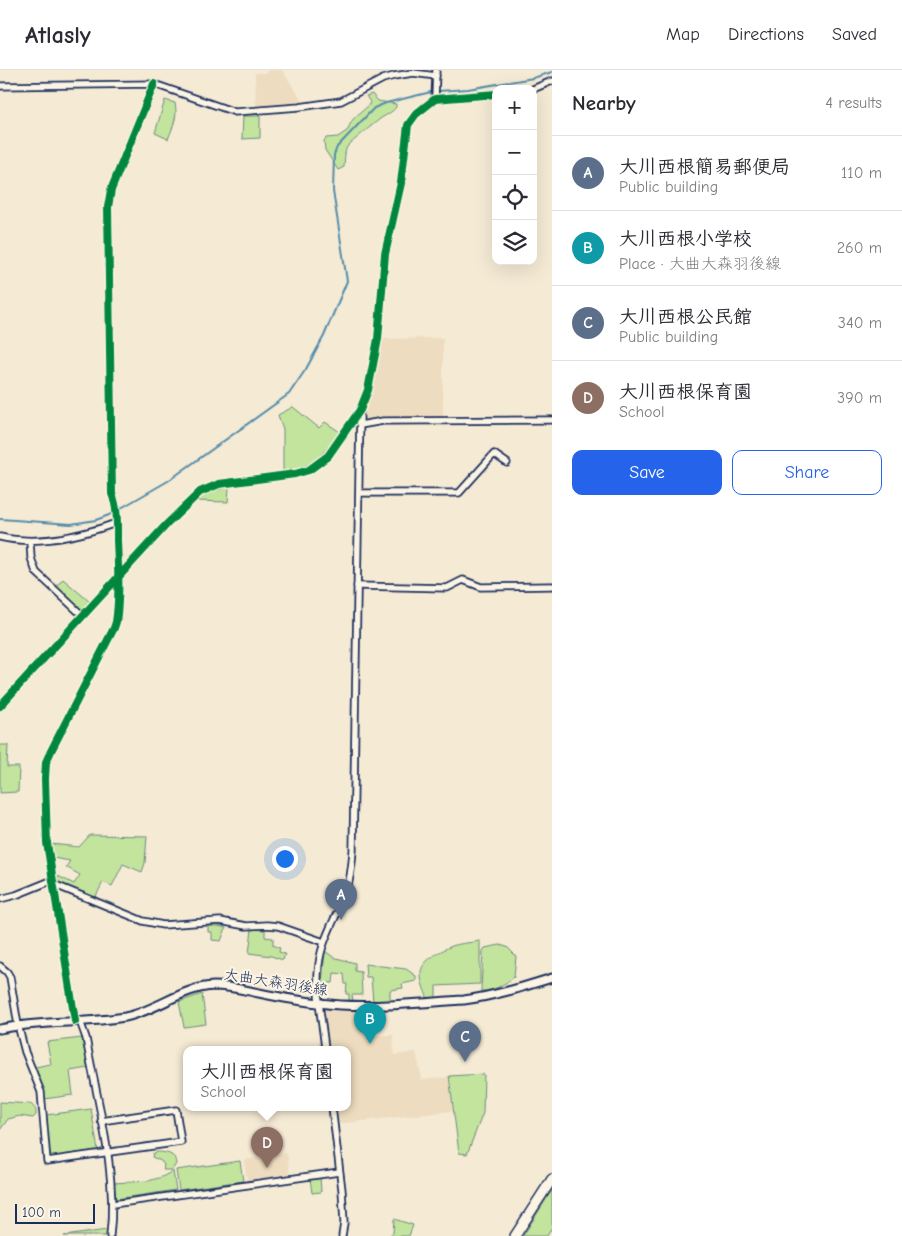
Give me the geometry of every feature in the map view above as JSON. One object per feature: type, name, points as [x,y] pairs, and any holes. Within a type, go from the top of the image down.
[{"type":"highway","points":[[516,1236],[552,1179]]},
{"type":"main road","name":"大曲大森羽後線","points":[[0,1030],[18,1026],[126,1016],[150,1009],[189,991],[208,986],[238,988],[318,1003],[358,1006],[464,1000],[498,994],[552,978]]},
{"type":"street","points":[[0,86],[154,84],[235,112],[299,107],[341,101],[383,79],[412,73],[436,73],[435,99]]},
{"type":"street","points":[[537,87],[552,81]]},
{"type":"street","points":[[110,1236],[113,1204],[108,1152],[86,1038],[78,1021],[53,882],[47,843],[45,779],[46,762],[114,628],[118,609],[115,500],[112,494],[108,207],[111,190],[154,84]]},
{"type":"street","points":[[0,706],[167,524],[200,492],[219,484],[284,477],[309,470],[328,456],[360,410],[374,367],[385,254],[404,167],[408,125],[416,114],[435,99],[492,94]]},
{"type":"street","points":[[325,1046],[322,1017],[318,1003],[320,955],[348,887],[353,851],[360,410]]},
{"type":"street","points":[[360,426],[383,422],[552,420]]},
{"type":"street","points":[[360,493],[459,493],[494,454],[507,463]]},
{"type":"street","points":[[0,537],[30,541],[65,537],[96,531],[116,523]]},
{"type":"street","points":[[30,541],[31,558],[36,572],[82,615]]},
{"type":"street","points":[[357,586],[447,588],[462,580],[481,587],[552,586]]},
{"type":"street","points":[[0,898],[16,895],[53,882],[143,921],[163,925],[220,921],[246,926],[278,926],[324,942]]},
{"type":"street","points":[[0,966],[10,977],[18,1026],[25,1052],[41,1092],[47,1161],[181,1142],[176,1110],[101,1121]]},
{"type":"street","points":[[332,1111],[342,1198],[342,1236]]},
{"type":"street","points":[[113,1204],[339,1172]]},
{"type":"shaded area","points":[[270,70],[282,70],[303,102],[256,106],[255,73],[265,73]]},
{"type":"shaded area","points":[[443,338],[443,423],[384,425],[363,429],[355,427],[369,396],[381,339]]},
{"type":"shaded area","points":[[325,1008],[365,1009],[369,1035],[393,1035],[394,1055],[416,1052],[422,1080],[448,1077],[453,1111],[335,1124],[334,1111],[351,1111],[351,1046],[328,1046]]},
{"type":"shaded area","points":[[287,1153],[290,1176],[247,1182],[244,1160]]},
{"type":"green space","points":[[372,94],[378,101],[396,104],[396,107],[347,147],[344,167],[338,170],[325,150],[324,141],[326,138],[338,137],[348,130],[354,119],[369,105],[370,102],[366,96]]},
{"type":"green space","points":[[165,100],[175,103],[176,108],[175,121],[168,139],[155,133]]},
{"type":"green space","points":[[243,116],[260,116],[260,138],[242,139]]},
{"type":"green space","points":[[293,407],[319,428],[325,422],[340,432],[316,459],[283,474],[283,429],[278,415]]},
{"type":"green space","points":[[229,487],[228,502],[195,501],[203,494]]},
{"type":"green space","points":[[63,579],[90,602],[82,611],[55,588]]},
{"type":"green space","points":[[0,745],[8,745],[7,767],[19,767],[18,792],[0,793]]},
{"type":"green space","points":[[90,835],[147,836],[145,863],[142,872],[123,864],[112,886],[103,882],[95,898],[58,883],[58,876],[74,884],[80,875],[66,867],[70,861],[53,858],[51,844],[79,847]]},
{"type":"green space","points":[[208,926],[226,928],[221,941],[212,940],[212,932],[208,932]]},
{"type":"green space","points":[[252,929],[265,930],[265,937],[273,938],[273,945],[280,948],[279,952],[285,954],[283,960],[249,953]]},
{"type":"green space","points":[[480,941],[480,984],[436,986],[436,998],[428,999],[421,975],[425,963],[438,953],[452,946]]},
{"type":"green space","points":[[500,945],[507,947],[516,956],[514,977],[494,989],[481,991],[483,951],[485,948]]},
{"type":"green space","points":[[325,951],[333,957],[355,963],[355,971],[361,972],[362,995],[352,995],[353,1000],[349,1001],[349,994],[346,994],[347,984],[345,984],[344,974],[334,973],[333,983],[322,983]]},
{"type":"green space","points":[[365,964],[406,969],[416,976],[416,981],[402,984],[403,988],[390,990],[390,1001],[373,1002],[371,977],[366,977]]},
{"type":"green space","points":[[202,994],[206,1024],[184,1027],[179,1002]]},
{"type":"green space","points":[[82,1038],[88,1068],[70,1071],[73,1095],[44,1099],[44,1092],[35,1067],[51,1064],[47,1042]]},
{"type":"green space","points":[[484,1074],[483,1113],[467,1154],[459,1153],[449,1076]]},
{"type":"green space","points":[[0,1102],[31,1104],[36,1110],[36,1115],[33,1118],[20,1116],[8,1119],[0,1130]]},
{"type":"green space","points":[[91,1109],[98,1150],[50,1157],[46,1115]]},
{"type":"green space","points":[[153,1153],[166,1153],[174,1157],[176,1164],[172,1170],[163,1170],[164,1165],[161,1161],[152,1157]]},
{"type":"green space","points":[[240,1161],[243,1181],[179,1190],[176,1170]]},
{"type":"green space","points":[[173,1171],[176,1190],[116,1199],[113,1183],[148,1181]]},
{"type":"green space","points":[[320,1177],[321,1192],[312,1193],[310,1178]]},
{"type":"green space","points":[[552,1190],[552,1227],[547,1236],[523,1236]]},
{"type":"green space","points":[[394,1219],[413,1225],[409,1236],[388,1236],[393,1233]]},
{"type":"green space","points":[[107,1230],[106,1236],[64,1236]]},
{"type":"waterway","points":[[438,91],[468,89],[533,78],[552,72]]},
{"type":"waterway","points":[[0,519],[71,524],[96,520],[109,515],[168,481],[289,394],[306,369],[324,336],[347,281],[333,191],[334,155],[337,147],[374,108],[386,103],[431,92]]},
{"type":"cycle path","points":[[75,1021],[47,843],[46,762],[116,622],[118,602],[117,517],[112,494],[108,207],[111,190],[154,84]]},
{"type":"cycle path","points":[[0,706],[167,524],[200,492],[219,484],[295,474],[309,470],[328,456],[360,410],[368,390],[378,339],[385,254],[401,183],[408,125],[416,114],[435,99],[492,94]]},
{"type":"place","name":"大川西根簡易郵便局","points":[[341,920]]},
{"type":"place","name":"大川西根小学校","points":[[370,1044]]},
{"type":"place","name":"大川西根公民館","points":[[465,1062]]},
{"type":"place","name":"大川西根保育園","points":[[267,1168]]}]
